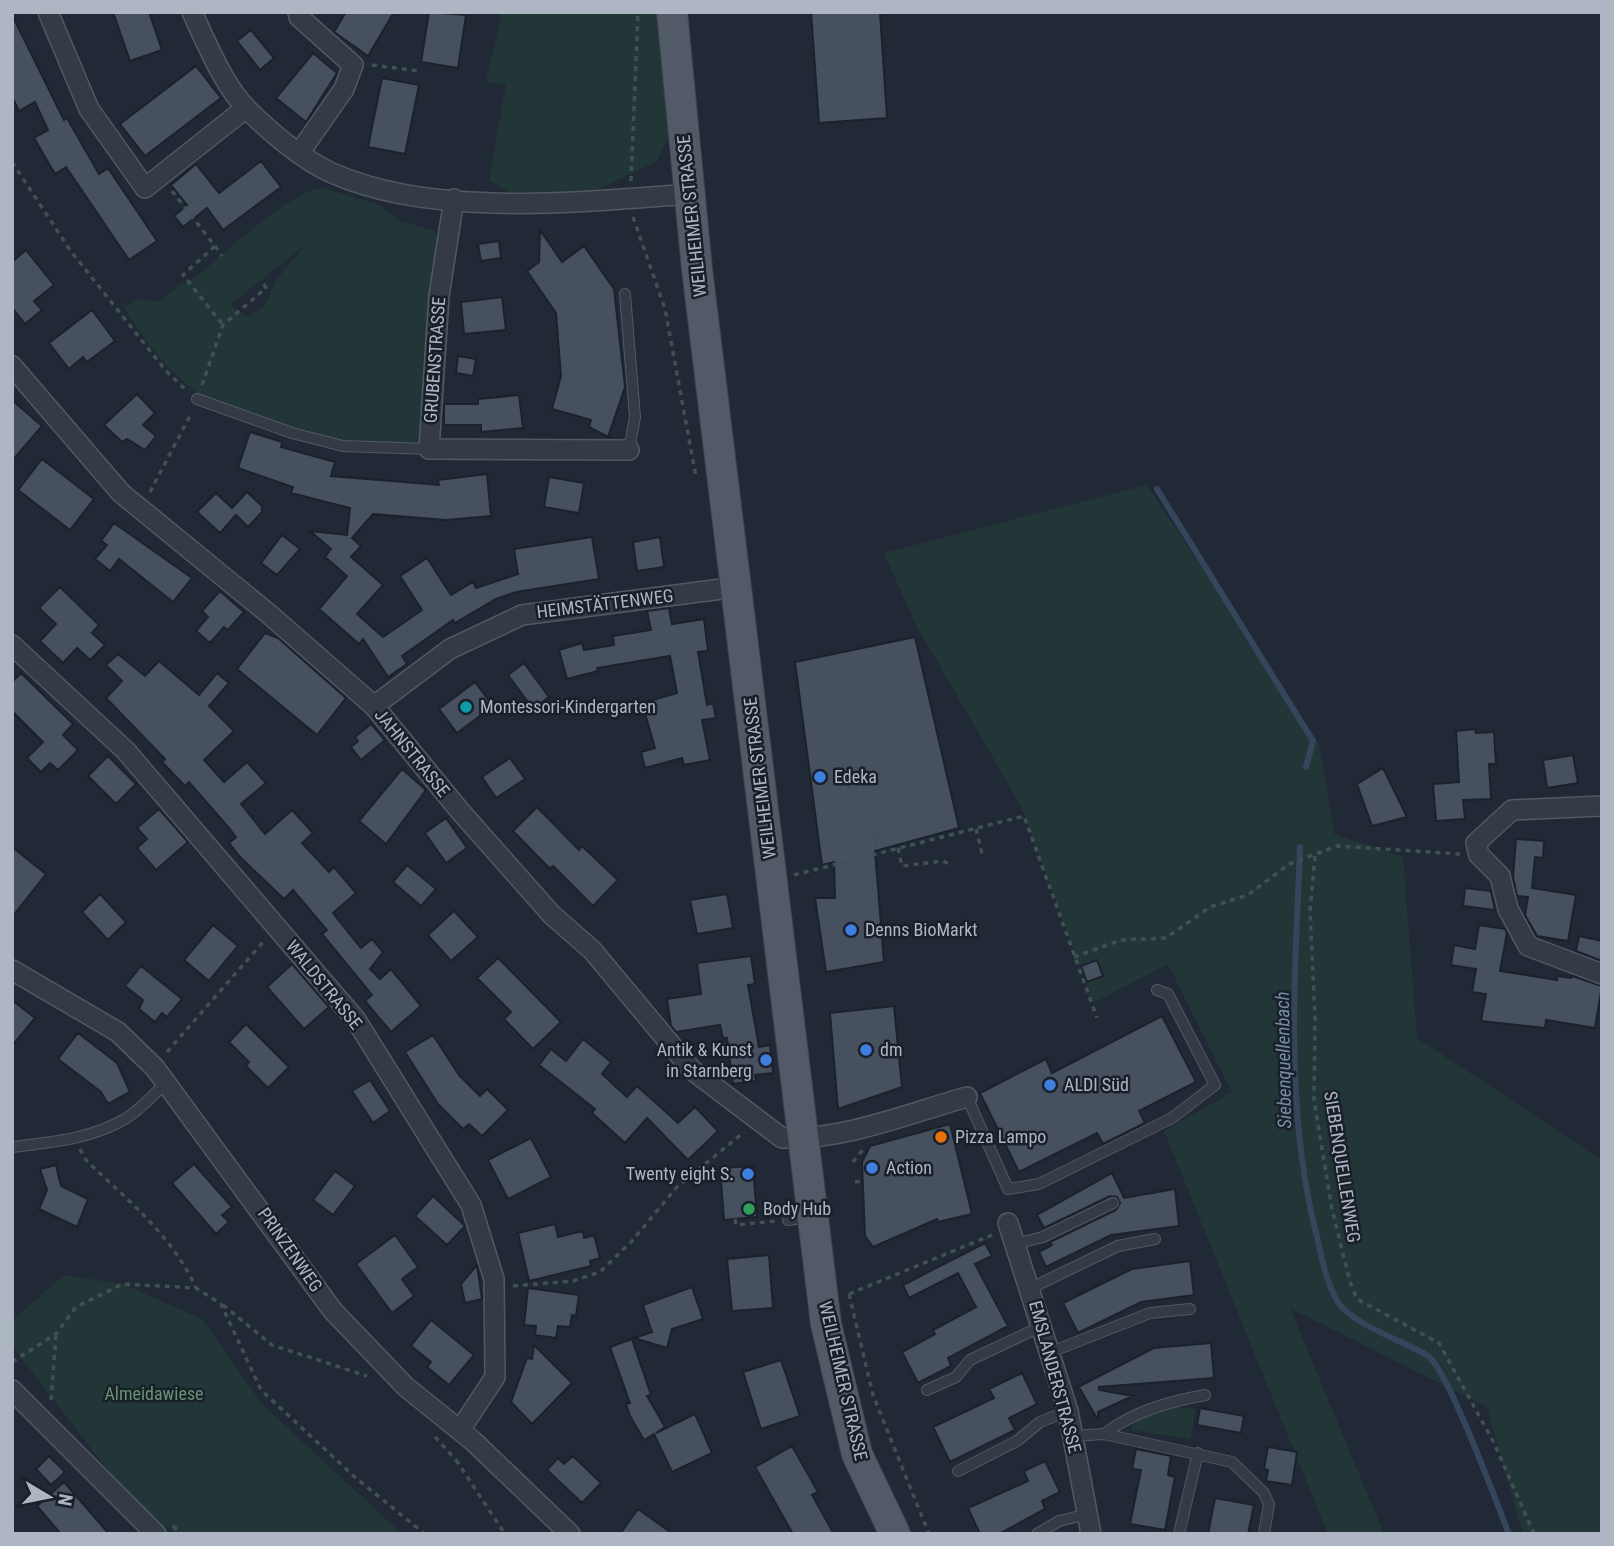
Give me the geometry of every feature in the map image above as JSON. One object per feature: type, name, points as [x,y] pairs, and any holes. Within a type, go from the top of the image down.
[{"type":"main road","name":"WEILHEIMER STRASSE","points":[[671,12],[690,194],[802,1138],[800,1218],[857,1454],[895,1534]]},
{"type":"street","points":[[48,12],[89,109],[145,188],[246,108]]},
{"type":"street","points":[[192,12],[215,59],[246,108],[300,152],[331,173],[413,198],[564,203],[690,194]]},
{"type":"street","points":[[298,12],[299,17],[353,65],[344,89],[300,152]]},
{"type":"street","name":"GRUBENSTRASSE","points":[[454,200],[439,296],[429,449],[629,450]]},
{"type":"street","name":"JAHNSTRASSE","points":[[12,366],[121,493],[269,614],[374,706],[460,811],[552,915],[592,950],[685,1063],[782,1138],[802,1138]]},
{"type":"street","name":"HEIMSTÄTTENWEG","points":[[374,706],[450,649],[522,615],[737,587]]},
{"type":"street","name":"WALDSTRASSE","points":[[12,645],[126,751],[356,1020],[471,1205],[494,1287],[495,1377],[460,1430]]},
{"type":"street","points":[[1602,806],[1512,810],[1476,843],[1479,855],[1500,876],[1508,909],[1528,946],[1602,974]]},
{"type":"street","name":"PRINZENWEG","points":[[12,970],[118,1031],[161,1075],[333,1311],[406,1387],[460,1430],[570,1534]]},
{"type":"street","points":[[802,1138],[869,1125],[967,1097]]},
{"type":"street","name":"EMSLANDERSTRASSE","points":[[1012,1233],[1068,1412],[1091,1534]]},
{"type":"street","points":[[12,1390],[156,1534]]},
{"type":"lane","points":[[625,294],[635,404],[629,450]]},
{"type":"lane","points":[[197,399],[292,433],[343,446],[429,449]]},
{"type":"lane","points":[[967,1097],[1008,1189],[1039,1184],[1172,1118],[1215,1085],[1168,994],[1157,990]]},
{"type":"lane","points":[[12,1147],[74,1139],[128,1118],[161,1075]]},
{"type":"lane","points":[[1012,1233],[1043,1237],[1113,1203]]},
{"type":"lane","points":[[1031,1288],[1118,1246],[1155,1239]]},
{"type":"lane","points":[[1051,1352],[1150,1313],[1190,1309]]},
{"type":"lane","points":[[927,1391],[956,1377],[970,1360],[1042,1326]]},
{"type":"lane","points":[[1104,1434],[1126,1418],[1165,1402],[1205,1395]]},
{"type":"lane","points":[[958,1471],[1017,1441],[1040,1422],[1068,1412]]},
{"type":"lane","points":[[1071,1436],[1104,1434],[1198,1452],[1232,1462],[1264,1493],[1269,1504],[1264,1534]]},
{"type":"lane","points":[[1179,1534],[1198,1452]]},
{"type":"lane","points":[[1037,1534],[1059,1521],[1088,1514]]},
{"type":"path","points":[[638,12],[630,198],[634,224],[665,309],[697,483]]},
{"type":"path","points":[[353,65],[419,71]]},
{"type":"path","points":[[12,162],[70,250],[166,371],[197,399]]},
{"type":"path","points":[[160,176],[222,256]]},
{"type":"path","points":[[215,246],[183,275],[223,325]]},
{"type":"path","points":[[156,480],[197,399],[223,325],[266,288],[261,280]]},
{"type":"path","points":[[793,875],[1024,816],[1097,1018]]},
{"type":"path","points":[[872,824],[878,853]]},
{"type":"path","points":[[976,829],[983,858]]},
{"type":"path","points":[[1074,957],[1121,940],[1166,938],[1210,907],[1248,895],[1289,864],[1337,846],[1479,855]]},
{"type":"path","points":[[898,848],[902,866],[943,861],[951,865]]},
{"type":"path","name":"SIEBENQUELLENWEG","points":[[1315,856],[1310,910],[1315,1018],[1314,1100],[1332,1209],[1350,1282],[1357,1298],[1439,1343],[1494,1443],[1534,1534]]},
{"type":"path","points":[[161,1075],[276,927]]},
{"type":"path","points":[[494,1287],[573,1281],[600,1272],[632,1241],[676,1188],[729,1142],[761,1120]]},
{"type":"path","points":[[74,1139],[86,1160],[159,1229],[186,1264],[197,1288]]},
{"type":"path","points":[[853,1162],[867,1145],[873,1143]]},
{"type":"path","points":[[855,1182],[862,1181]]},
{"type":"path","points":[[735,1219],[736,1225],[800,1218]]},
{"type":"path","points":[[849,1294],[983,1237],[1012,1233]]},
{"type":"path","points":[[847,1282],[873,1395],[929,1534]]},
{"type":"path","points":[[12,1362],[56,1334],[76,1307],[123,1284],[197,1288],[272,1345],[406,1387]]},
{"type":"path","points":[[221,1304],[261,1390],[357,1479],[425,1534]]},
{"type":"path","points":[[461,1454],[456,1460],[505,1534]]},
{"type":"green space","points":[[495,12],[666,12],[669,135],[657,161],[591,193],[509,192],[489,180],[506,85],[486,81],[501,17]]},
{"type":"green space","points":[[323,188],[377,204],[400,221],[435,231],[440,247],[423,443],[404,447],[347,442],[281,427],[225,407],[206,398],[170,369],[149,345],[124,307],[137,299],[160,302],[179,285],[195,278],[276,211],[310,191]],"holes":[[[307,243],[276,280],[265,306],[247,317],[230,305]]]},
{"type":"green space","points":[[1147,485],[1319,744],[1334,834],[1403,857],[1417,1038],[1602,1160],[1602,1534],[1523,1534],[1487,1407],[1290,1308],[1384,1534],[1328,1534],[1164,1131],[1232,1092],[1168,964],[1093,1003],[1021,806],[916,625],[884,553]]},
{"type":"green space","name":"Almeidawiese","points":[[64,1275],[123,1284],[202,1319],[262,1404],[402,1534],[175,1534],[124,1491],[12,1346],[12,1321]]},
{"type":"green space","points":[[1175,1407],[1195,1409],[1191,1439],[1131,1430],[1133,1421]]},
{"type":"building","points":[[113,12],[149,12],[162,50],[130,61]]},
{"type":"building","points":[[346,12],[394,12],[368,56],[334,32]]},
{"type":"building","points":[[429,12],[466,15],[458,68],[421,62]]},
{"type":"building","points":[[811,12],[880,12],[887,118],[819,123]]},
{"type":"building","points":[[12,15],[64,120],[67,118],[99,174],[108,168],[157,241],[129,260],[66,167],[55,174],[34,138],[48,130],[35,102],[19,111],[12,97]]},
{"type":"building","points":[[251,30],[274,58],[260,70],[237,41]]},
{"type":"building","points":[[313,53],[337,73],[306,122],[276,98]]},
{"type":"building","points":[[196,66],[221,98],[145,156],[120,124]]},
{"type":"building","points":[[382,78],[419,85],[405,154],[368,147]]},
{"type":"building","points":[[261,161],[281,187],[223,230],[207,208],[183,227],[174,216],[187,205],[171,185],[196,164],[219,193]]},
{"type":"building","points":[[540,230],[562,262],[584,246],[614,289],[625,387],[608,437],[589,427],[591,420],[552,409],[561,376],[556,313],[527,271],[539,262]]},
{"type":"building","points":[[499,241],[501,258],[481,261],[478,244]]},
{"type":"building","points":[[26,250],[54,285],[34,301],[42,310],[25,324],[12,308],[12,262]]},
{"type":"building","points":[[502,297],[506,330],[464,334],[461,302]]},
{"type":"building","points":[[92,310],[115,341],[87,362],[83,357],[69,369],[49,343]]},
{"type":"building","points":[[458,356],[476,359],[473,376],[456,373]]},
{"type":"building","points":[[137,394],[155,413],[143,425],[156,436],[145,450],[127,439],[122,442],[104,425]]},
{"type":"building","points":[[519,395],[523,428],[481,432],[481,425],[444,425],[444,404],[478,404],[478,399]]},
{"type":"building","points":[[12,400],[42,426],[12,461]]},
{"type":"building","points":[[250,432],[282,442],[281,447],[335,462],[331,476],[439,485],[438,480],[487,474],[491,516],[446,520],[373,514],[352,538],[361,546],[351,557],[383,585],[357,614],[383,637],[422,610],[400,576],[427,558],[451,595],[473,582],[476,588],[518,574],[514,549],[592,537],[599,579],[516,592],[496,599],[455,623],[453,620],[402,656],[407,664],[388,677],[363,639],[359,644],[319,609],[347,576],[325,557],[331,549],[310,531],[347,535],[350,508],[291,493],[293,487],[238,468]]},
{"type":"building","points":[[42,459],[94,499],[70,530],[18,490]]},
{"type":"building","points":[[549,477],[584,483],[579,513],[544,507]]},
{"type":"building","points":[[247,492],[262,506],[262,512],[248,527],[236,515],[220,533],[197,512],[216,493],[232,508]]},
{"type":"building","points":[[114,523],[192,578],[173,602],[119,559],[110,571],[95,559],[107,545],[101,541]]},
{"type":"building","points":[[282,535],[300,549],[277,575],[261,563]]},
{"type":"building","points":[[660,537],[664,567],[637,571],[633,542]]},
{"type":"building","points":[[60,587],[99,625],[92,633],[105,645],[90,660],[77,648],[63,663],[40,641],[56,624],[39,608]]},
{"type":"building","points":[[220,591],[244,612],[228,630],[224,627],[210,643],[196,631],[208,617],[202,611]]},
{"type":"building","points":[[669,608],[672,624],[704,619],[708,651],[698,652],[707,705],[713,703],[716,718],[702,720],[710,760],[684,765],[682,758],[645,768],[641,752],[655,748],[642,703],[677,693],[670,656],[597,668],[598,671],[567,679],[559,650],[582,643],[584,650],[614,645],[613,636],[651,630],[647,611]]},
{"type":"building","points":[[265,633],[278,638],[346,698],[317,735],[237,669]]},
{"type":"building","points":[[915,637],[959,828],[875,851],[884,962],[826,972],[815,898],[835,898],[834,862],[822,865],[795,662]]},
{"type":"building","points":[[118,654],[145,676],[159,661],[199,695],[217,673],[229,683],[209,706],[234,731],[204,760],[224,782],[247,762],[266,783],[241,804],[265,834],[292,810],[313,833],[302,843],[329,872],[334,867],[356,893],[333,913],[361,948],[372,939],[383,952],[370,969],[380,979],[391,969],[421,1006],[391,1032],[365,1001],[372,995],[322,934],[327,930],[293,890],[284,899],[240,857],[229,843],[236,837],[228,827],[189,782],[185,786],[162,762],[165,759],[106,698],[122,681],[106,665]]},
{"type":"building","points":[[524,663],[549,697],[533,709],[508,675]]},
{"type":"building","points":[[21,673],[73,724],[63,735],[78,750],[58,770],[50,763],[41,772],[27,758],[43,742],[12,711],[12,682]]},
{"type":"building","name":"Montessori-Kindergarten","points":[[475,682],[493,706],[457,733],[439,709]]},
{"type":"building","points":[[371,724],[385,740],[361,760],[351,747],[358,741],[355,737]]},
{"type":"building","points":[[1475,729],[1476,733],[1494,732],[1496,764],[1489,764],[1491,799],[1463,800],[1465,819],[1436,821],[1433,784],[1459,782],[1456,731]]},
{"type":"building","points":[[1573,755],[1578,783],[1547,788],[1543,760]]},
{"type":"building","points":[[108,756],[136,784],[116,804],[88,776]]},
{"type":"building","points":[[510,758],[525,779],[496,798],[482,777]]},
{"type":"building","points":[[1383,768],[1407,817],[1372,826],[1357,784]]},
{"type":"building","points":[[402,769],[426,790],[386,844],[359,821]]},
{"type":"building","points":[[537,807],[579,850],[582,846],[618,880],[593,906],[553,866],[550,869],[513,831]]},
{"type":"building","points":[[159,809],[188,842],[156,870],[137,848],[147,839],[137,828]]},
{"type":"building","points":[[446,818],[467,848],[446,863],[425,833]]},
{"type":"building","points":[[1516,839],[1544,841],[1543,858],[1535,857],[1532,888],[1576,895],[1568,941],[1537,936],[1525,915],[1528,897],[1517,896],[1513,877]]},
{"type":"building","points":[[12,847],[46,874],[12,917]]},
{"type":"building","points":[[407,865],[436,889],[421,906],[393,882]]},
{"type":"building","points":[[1465,888],[1491,891],[1495,910],[1463,906]]},
{"type":"building","points":[[100,894],[126,922],[108,940],[82,912]]},
{"type":"building","points":[[727,894],[733,928],[697,934],[690,900]]},
{"type":"building","points":[[454,911],[478,937],[451,961],[428,935]]},
{"type":"building","points":[[213,925],[238,946],[209,981],[184,960]]},
{"type":"building","points":[[1479,925],[1505,929],[1507,933],[1500,971],[1557,980],[1557,976],[1572,976],[1602,986],[1595,1028],[1546,1020],[1545,1028],[1481,1021],[1486,994],[1472,992],[1476,969],[1451,965],[1454,945],[1475,949]]},
{"type":"building","points":[[1579,936],[1602,941],[1602,961],[1576,951]]},
{"type":"building","points":[[751,956],[755,984],[748,985],[759,1047],[770,1045],[773,1073],[755,1075],[756,1081],[733,1084],[727,1038],[723,1038],[720,1025],[676,1032],[671,1026],[667,999],[701,994],[697,963]]},
{"type":"building","points":[[498,958],[561,1022],[533,1049],[504,1019],[511,1012],[477,978]]},
{"type":"building","points":[[1097,960],[1103,976],[1087,982],[1081,966]]},
{"type":"building","points":[[292,964],[329,1007],[304,1029],[267,987]]},
{"type":"building","points":[[141,966],[182,999],[167,1017],[162,1013],[155,1022],[139,1009],[143,1000],[125,986]]},
{"type":"building","points":[[12,1000],[35,1018],[12,1046]]},
{"type":"building","name":"dm","points":[[894,1006],[902,1087],[838,1109],[830,1013]]},
{"type":"building","points":[[1162,1016],[1196,1082],[1139,1111],[1145,1123],[1103,1144],[1097,1133],[1019,1172],[980,1093],[1046,1059],[1052,1073]]},
{"type":"building","points":[[246,1024],[289,1067],[268,1088],[246,1066],[249,1062],[229,1042]]},
{"type":"building","points":[[78,1033],[117,1063],[130,1092],[108,1104],[101,1092],[58,1059]]},
{"type":"building","points":[[433,1035],[459,1075],[480,1096],[487,1089],[508,1110],[482,1136],[469,1124],[463,1129],[438,1104],[405,1052]]},
{"type":"building","points":[[583,1039],[611,1062],[602,1074],[627,1097],[637,1086],[678,1123],[695,1107],[718,1131],[688,1160],[647,1118],[625,1143],[592,1113],[595,1109],[539,1065],[551,1049],[566,1061]]},
{"type":"building","points":[[370,1080],[390,1111],[373,1123],[352,1091]]},
{"type":"building","points":[[950,1124],[972,1214],[938,1222],[937,1219],[873,1247],[865,1236],[862,1162],[870,1146]]},
{"type":"building","points":[[531,1138],[551,1177],[508,1199],[488,1160]]},
{"type":"building","points":[[194,1164],[232,1207],[222,1215],[229,1222],[216,1234],[172,1183]]},
{"type":"building","points":[[56,1165],[61,1186],[88,1199],[77,1227],[39,1209],[47,1190],[40,1169]]},
{"type":"building","points":[[753,1166],[757,1217],[724,1220],[720,1168]]},
{"type":"building","points":[[335,1171],[355,1186],[333,1215],[313,1200]]},
{"type":"building","points":[[1112,1173],[1124,1198],[1175,1189],[1179,1226],[1111,1235],[1046,1267],[1039,1252],[1052,1245],[1050,1242],[1116,1210],[1120,1203],[1117,1197],[1110,1196],[1044,1228],[1037,1215]]},
{"type":"building","points":[[433,1196],[465,1226],[447,1245],[415,1216]]},
{"type":"building","points":[[555,1224],[558,1237],[583,1231],[584,1238],[594,1235],[600,1258],[590,1261],[591,1266],[529,1281],[518,1233]]},
{"type":"building","points":[[395,1235],[418,1267],[402,1279],[414,1296],[392,1313],[356,1264]]},
{"type":"building","points":[[985,1243],[992,1256],[975,1264],[1008,1326],[948,1358],[951,1366],[918,1383],[902,1352],[935,1334],[933,1330],[976,1307],[958,1273],[909,1298],[903,1285]]},
{"type":"building","points":[[769,1255],[773,1308],[732,1311],[727,1259]]},
{"type":"building","points":[[1190,1261],[1194,1295],[1141,1302],[1078,1333],[1063,1303],[1132,1269]]},
{"type":"building","points":[[477,1265],[482,1299],[465,1303],[461,1284]]},
{"type":"building","points":[[692,1287],[703,1319],[672,1329],[667,1348],[634,1338],[652,1332],[643,1305]]},
{"type":"building","points":[[528,1288],[579,1295],[576,1316],[572,1315],[570,1327],[558,1326],[556,1338],[535,1335],[536,1326],[524,1325]]},
{"type":"building","points":[[431,1320],[474,1355],[449,1385],[427,1367],[431,1362],[411,1346]]},
{"type":"building","points":[[632,1339],[651,1395],[647,1396],[665,1427],[656,1433],[695,1414],[712,1453],[672,1472],[654,1434],[644,1440],[630,1416],[626,1404],[630,1403],[610,1347]]},
{"type":"building","points":[[1211,1343],[1214,1378],[1099,1387],[1099,1390],[1133,1396],[1098,1412],[1098,1420],[1080,1389],[1074,1389],[1154,1348]]},
{"type":"building","points":[[534,1345],[572,1383],[532,1424],[511,1402],[527,1358],[532,1359]]},
{"type":"building","points":[[781,1360],[800,1416],[761,1429],[743,1372]]},
{"type":"building","points":[[1022,1373],[1037,1404],[1009,1418],[1015,1430],[950,1462],[933,1427],[994,1398],[989,1389]]},
{"type":"building","points":[[1200,1408],[1244,1416],[1241,1433],[1197,1425]]},
{"type":"building","points":[[792,1446],[818,1492],[812,1495],[834,1534],[793,1534],[755,1467]]},
{"type":"building","points":[[1268,1447],[1297,1452],[1292,1485],[1266,1481],[1268,1470],[1264,1469]]},
{"type":"building","points":[[1136,1449],[1171,1456],[1168,1475],[1175,1477],[1165,1530],[1130,1524],[1141,1470],[1132,1469]]},
{"type":"building","points":[[49,1456],[65,1472],[51,1485],[36,1469]]},
{"type":"building","points":[[573,1456],[601,1483],[582,1503],[547,1470],[558,1458],[564,1464]]},
{"type":"building","points":[[1045,1461],[1060,1492],[1042,1501],[1045,1509],[999,1534],[980,1534],[968,1508],[1028,1481],[1024,1471]]},
{"type":"building","points":[[64,1482],[109,1534],[61,1534],[37,1506]]},
{"type":"building","points":[[1215,1498],[1254,1505],[1248,1534],[1208,1534]]},
{"type":"building","points":[[638,1509],[673,1534],[620,1534]]},
{"type":"waterway","name":"Siebenquellenbach","points":[[1157,489],[1313,741],[1306,767]]},
{"type":"waterway","name":"Siebenquellenbach","points":[[1300,847],[1294,994],[1296,1092],[1307,1189],[1325,1270],[1330,1286],[1345,1310],[1367,1326],[1428,1356],[1437,1366],[1459,1411],[1509,1534]]},
{"type":"place","name":"Montessori-Kindergarten","points":[[466,707]]},
{"type":"place","name":"Edeka","points":[[820,777]]},
{"type":"place","name":"Denns BioMarkt","points":[[851,930]]},
{"type":"place","name":"dm","points":[[866,1050]]},
{"type":"place","name":"Antik & Kunst in Starnberg","points":[[766,1060]]},
{"type":"place","name":"ALDI Süd","points":[[1050,1085]]},
{"type":"place","name":"Pizza Lampo","points":[[941,1137]]},
{"type":"place","name":"Action","points":[[872,1168]]},
{"type":"place","name":"Twenty eight S.","points":[[748,1174]]},
{"type":"place","name":"Body Hub","points":[[749,1209]]}]
